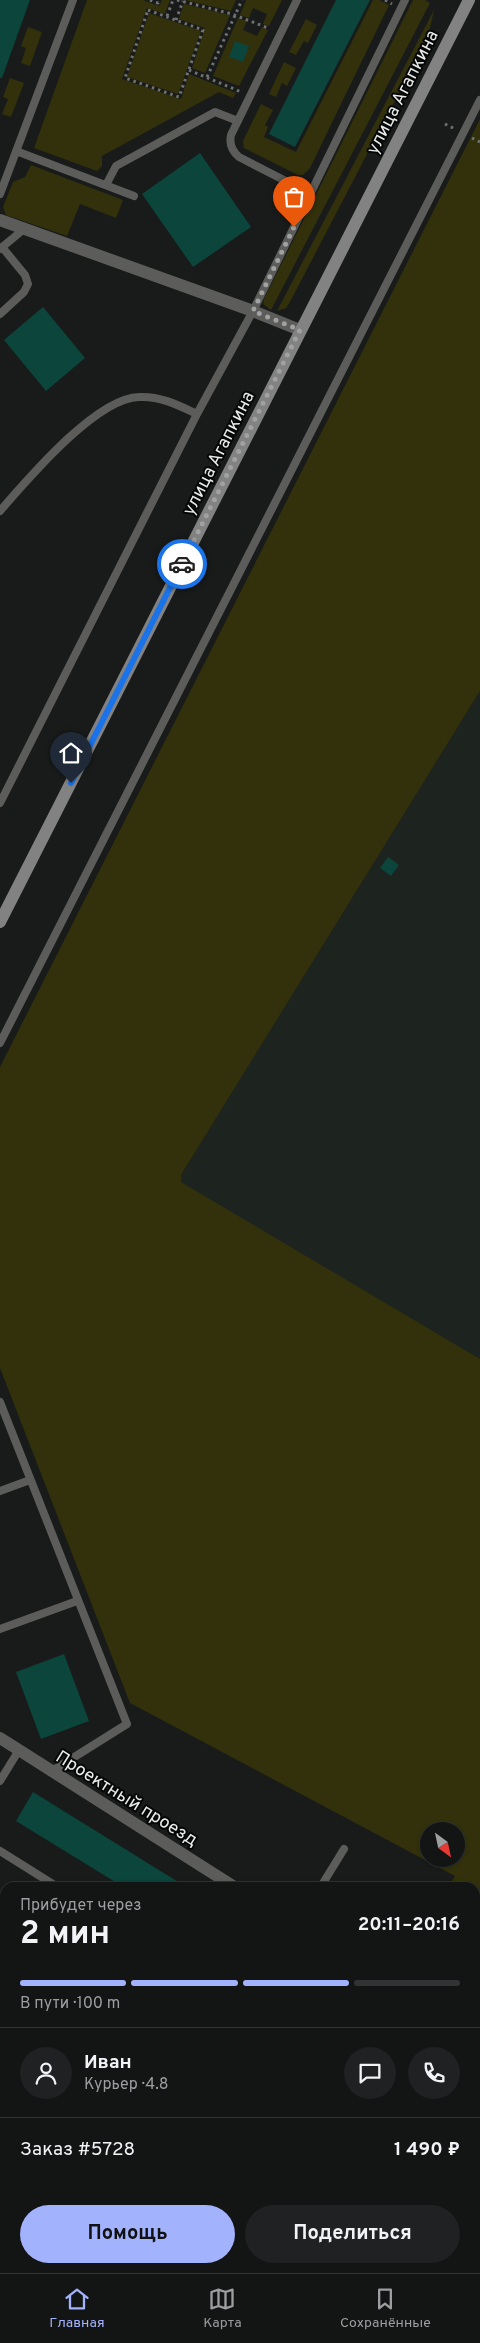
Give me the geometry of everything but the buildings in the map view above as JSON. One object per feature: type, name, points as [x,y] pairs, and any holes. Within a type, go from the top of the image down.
[{"type":"main road","name":"улица Агапкина","points":[[0,922],[469,0]]},
{"type":"street","points":[[0,220],[253,311],[300,330]]},
{"type":"street","name":"Проектный проезд","points":[[0,1738],[227,1882]]},
{"type":"lane","points":[[0,194],[73,0]]},
{"type":"lane","points":[[297,0],[230,140],[235,154],[311,194]]},
{"type":"lane","points":[[0,803],[197,414],[253,311],[405,0]]},
{"type":"lane","points":[[0,1043],[480,100]]},
{"type":"lane","points":[[106,185],[116,166],[215,112],[238,121]]},
{"type":"lane","points":[[16,151],[134,196]]},
{"type":"lane","points":[[0,314],[24,292],[28,284],[25,275],[1,248],[24,229]]},
{"type":"lane","points":[[0,512],[57,450],[97,414],[118,401],[138,397],[153,397],[172,402],[197,414]]},
{"type":"lane","points":[[0,1402],[127,1724],[52,1771]]},
{"type":"lane","points":[[0,1491],[30,1480]]},
{"type":"lane","points":[[0,1629],[77,1601]]},
{"type":"lane","points":[[0,1781],[19,1750]]},
{"type":"lane","points":[[324,1882],[344,1849]]},
{"type":"lane","points":[[0,1851],[51,1882]]},
{"type":"path","points":[[150,0],[158,3],[159,0]]},
{"type":"path","points":[[167,16],[173,0]]},
{"type":"path","points":[[177,0],[235,15],[268,28]]},
{"type":"path","points":[[207,77],[242,0]]},
{"type":"path","points":[[385,0],[392,4]]},
{"type":"path","points":[[176,20],[183,1]]},
{"type":"path","points":[[148,10],[176,20],[203,30],[179,97],[125,78],[148,10]]},
{"type":"path","points":[[189,70],[238,90]]},
{"type":"shaded area","points":[[87,0],[143,0],[159,6],[162,0],[170,0],[165,14],[147,8],[122,79],[181,99],[189,74],[236,93],[233,98],[219,92],[102,156],[102,166],[97,171],[34,148]]},
{"type":"shaded area","points":[[185,0],[236,0],[231,11]]},
{"type":"shaded area","points":[[246,0],[282,0],[269,26],[263,24],[267,14],[253,8],[249,18],[240,15]]},
{"type":"shaded area","points":[[373,0],[379,0],[389,5],[310,168],[303,175],[298,175],[244,148],[243,141],[261,104],[273,110],[265,125],[268,127],[264,137],[296,152]]},
{"type":"shaded area","points":[[413,0],[425,0],[430,3],[271,310],[263,304],[264,299]]},
{"type":"shaded area","points":[[184,4],[230,15],[205,73],[192,68],[205,28],[179,19]]},
{"type":"shaded area","points":[[434,10],[428,37],[290,302],[286,308],[277,311]]},
{"type":"shaded area","points":[[149,13],[201,31],[178,94],[127,77]]},
{"type":"shaded area","points":[[238,18],[247,21],[243,30],[257,36],[262,27],[268,30],[239,86],[213,76]]},
{"type":"shaded area","points":[[306,19],[317,25],[308,43],[304,41],[296,55],[289,52]]},
{"type":"shaded area","points":[[28,27],[42,32],[30,66],[21,63],[26,48],[21,46]]},
{"type":"shaded area","points":[[284,62],[296,68],[287,86],[282,83],[276,97],[269,94]]},
{"type":"shaded area","points":[[10,78],[24,83],[11,117],[2,114],[8,99],[3,97]]},
{"type":"shaded area","points":[[480,119],[480,691],[181,1175],[181,1182],[480,1359],[480,1882],[451,1882],[455,1876],[440,1868],[465,1868],[465,1822],[420,1822],[420,1857],[130,1703],[0,1368],[0,1067]]},
{"type":"shaded area","points":[[31,165],[123,200],[116,218],[80,204],[67,236],[6,215],[3,207],[13,182],[25,177]]},
{"type":"shaded area","points":[[480,691],[480,1359],[181,1183],[181,1175]]},
{"type":"way so far","points":[[182,564],[300,330],[253,311],[294,227]]},
{"type":"route","points":[[71,783],[182,564]]}]
